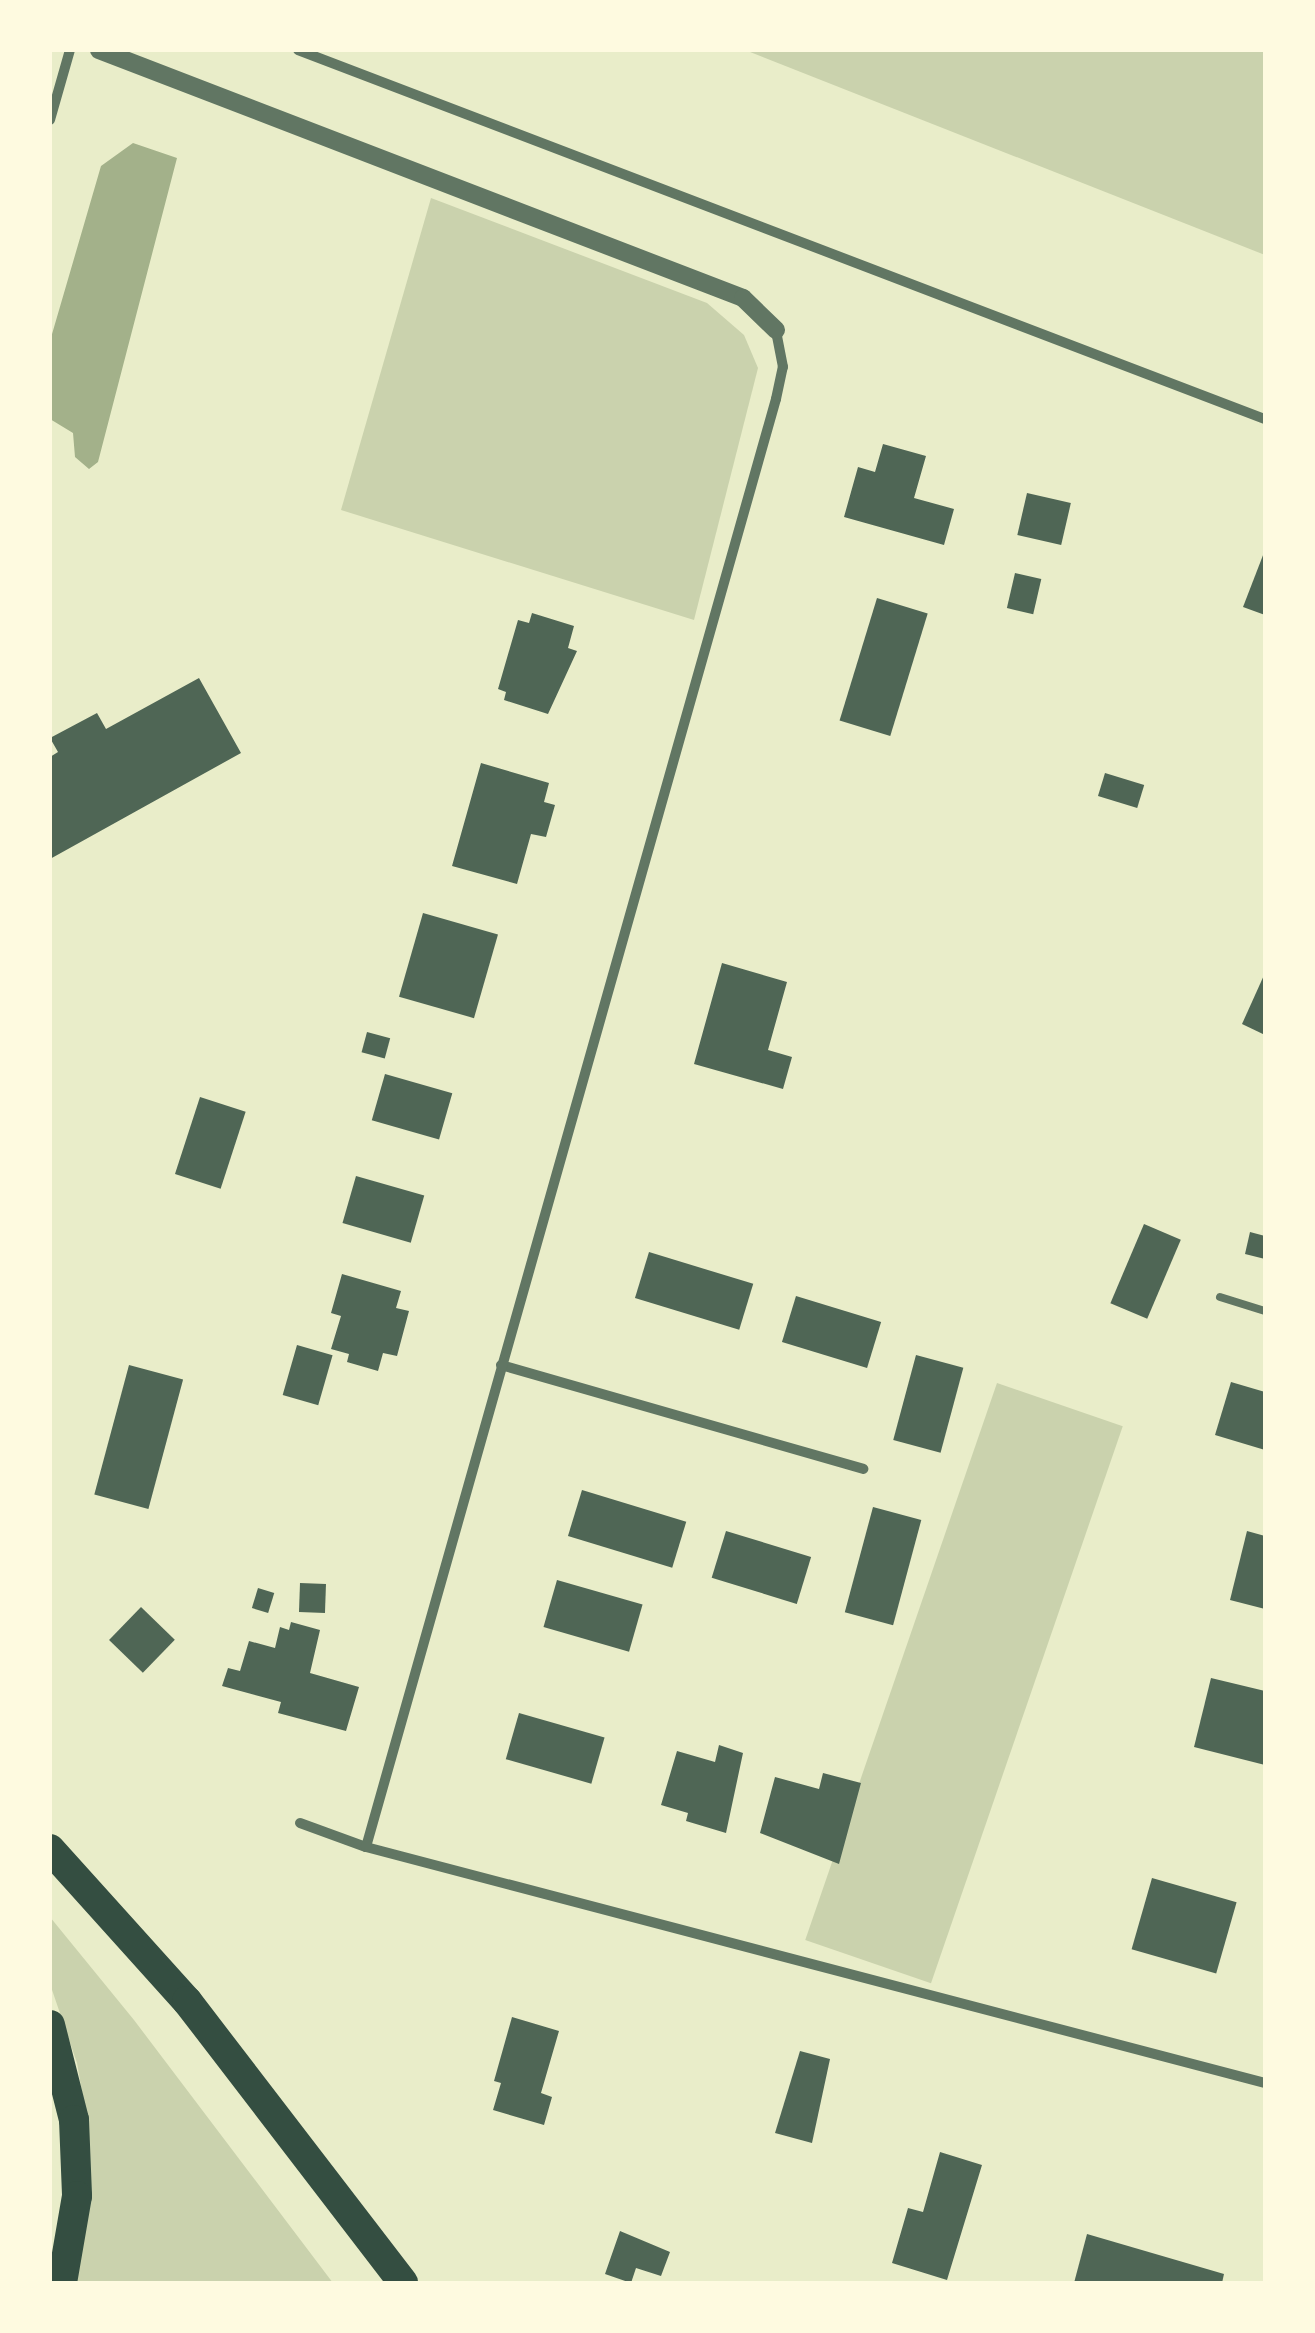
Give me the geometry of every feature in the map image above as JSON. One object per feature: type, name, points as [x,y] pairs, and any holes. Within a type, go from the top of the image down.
[{"type":"highway","points":[[50,1849],[187,2001],[403,2283]]},
{"type":"highway","points":[[50,2025],[74,2120],[77,2196],[62,2283]]},
{"type":"street","points":[[50,120],[70,50]]},
{"type":"street","points":[[99,50],[743,298],[776,330],[783,367],[366,1848]]},
{"type":"street","points":[[298,50],[1265,419]]},
{"type":"street","points":[[501,1365],[863,1470]]},
{"type":"street","points":[[300,1822],[366,1848],[1265,2083]]},
{"type":"lane","points":[[1220,1297],[1265,1311]]},
{"type":"shaded area","points":[[745,50],[1265,50],[1265,255]]},
{"type":"shaded area","points":[[133,143],[177,158],[98,462],[89,469],[75,457],[73,433],[50,419],[50,341],[101,166]]},
{"type":"shaded area","points":[[431,198],[707,303],[744,335],[758,368],[694,620],[341,510]]},
{"type":"shaded area","points":[[997,1383],[1123,1426],[931,1983],[805,1940]]},
{"type":"shaded area","points":[[50,1917],[134,2020],[333,2283],[73,2283],[89,2132],[77,2063],[50,1984]]},
{"type":"building","points":[[883,444],[926,456],[914,498],[954,509],[944,545],[844,517],[858,467],[875,472]]},
{"type":"building","points":[[1027,493],[1071,503],[1061,545],[1017,535]]},
{"type":"building","points":[[1265,550],[1265,615],[1243,607]]},
{"type":"building","points":[[1015,573],[1041,579],[1033,614],[1007,608]]},
{"type":"building","points":[[877,598],[928,613],[890,736],[840,720]]},
{"type":"building","points":[[532,613],[574,626],[568,648],[577,651],[548,714],[504,700],[506,692],[498,689],[518,620],[529,623]]},
{"type":"building","points":[[199,678],[241,753],[50,859],[50,757],[58,752],[50,738],[97,713],[106,729]]},
{"type":"building","points":[[481,763],[549,783],[544,802],[555,805],[546,837],[531,834],[517,884],[452,866]]},
{"type":"building","points":[[1105,773],[1144,785],[1137,808],[1098,796]]},
{"type":"building","points":[[423,913],[498,934],[474,1018],[399,997]]},
{"type":"building","points":[[722,963],[787,982],[768,1050],[792,1057],[783,1089],[694,1064]]},
{"type":"building","points":[[1265,973],[1265,1035],[1242,1024]]},
{"type":"building","points":[[367,1032],[390,1038],[385,1058],[362,1052]]},
{"type":"building","points":[[385,1074],[452,1093],[439,1139],[372,1120]]},
{"type":"building","points":[[200,1097],[246,1112],[221,1189],[175,1174]]},
{"type":"building","points":[[356,1176],[424,1196],[411,1243],[342,1223]]},
{"type":"building","points":[[1144,1224],[1181,1240],[1147,1319],[1110,1303]]},
{"type":"building","points":[[1250,1232],[1265,1236],[1265,1259],[1245,1254]]},
{"type":"building","points":[[649,1252],[753,1284],[739,1330],[635,1298]]},
{"type":"building","points":[[342,1274],[401,1291],[396,1308],[409,1311],[397,1356],[383,1353],[378,1371],[347,1362],[349,1354],[331,1349],[341,1316],[331,1313]]},
{"type":"building","points":[[796,1296],[881,1322],[867,1368],[782,1342]]},
{"type":"building","points":[[297,1345],[333,1355],[318,1405],[283,1395]]},
{"type":"building","points":[[916,1355],[963,1368],[941,1453],[893,1440]]},
{"type":"building","points":[[129,1365],[183,1379],[148,1509],[94,1494]]},
{"type":"building","points":[[1231,1382],[1265,1392],[1265,1450],[1215,1435]]},
{"type":"building","points":[[582,1490],[686,1522],[672,1568],[568,1536]]},
{"type":"building","points":[[873,1507],[921,1520],[893,1625],[845,1612]]},
{"type":"building","points":[[726,1531],[811,1557],[797,1604],[712,1578]]},
{"type":"building","points":[[1247,1531],[1265,1536],[1265,1609],[1230,1600]]},
{"type":"building","points":[[557,1580],[643,1605],[629,1652],[543,1627]]},
{"type":"building","points":[[300,1583],[326,1584],[325,1613],[299,1612]]},
{"type":"building","points":[[258,1588],[274,1593],[268,1613],[252,1608]]},
{"type":"building","points":[[141,1607],[175,1640],[143,1673],[109,1640]]},
{"type":"building","points":[[291,1622],[320,1630],[310,1673],[359,1687],[346,1731],[278,1713],[281,1702],[222,1686],[228,1668],[240,1671],[249,1641],[275,1648],[280,1627],[289,1630]]},
{"type":"building","points":[[1211,1678],[1265,1691],[1265,1765],[1194,1747]]},
{"type":"building","points":[[519,1713],[605,1738],[591,1784],[506,1759]]},
{"type":"building","points":[[719,1745],[743,1753],[726,1833],[686,1821],[688,1813],[661,1805],[677,1751],[715,1762]]},
{"type":"building","points":[[823,1773],[861,1783],[839,1864],[760,1833],[775,1777],[819,1789]]},
{"type":"building","points":[[1152,1878],[1237,1902],[1216,1973],[1132,1949]]},
{"type":"building","points":[[512,2017],[559,2031],[541,2093],[552,2097],[544,2125],[493,2110],[501,2083],[494,2081]]},
{"type":"building","points":[[800,2051],[830,2059],[812,2143],[775,2133]]},
{"type":"building","points":[[940,2152],[982,2165],[947,2280],[892,2263],[908,2208],[923,2212]]},
{"type":"building","points":[[620,2231],[670,2252],[661,2276],[636,2268],[631,2283],[605,2274]]},
{"type":"building","points":[[1087,2234],[1224,2274],[1222,2283],[1074,2283]]}]
